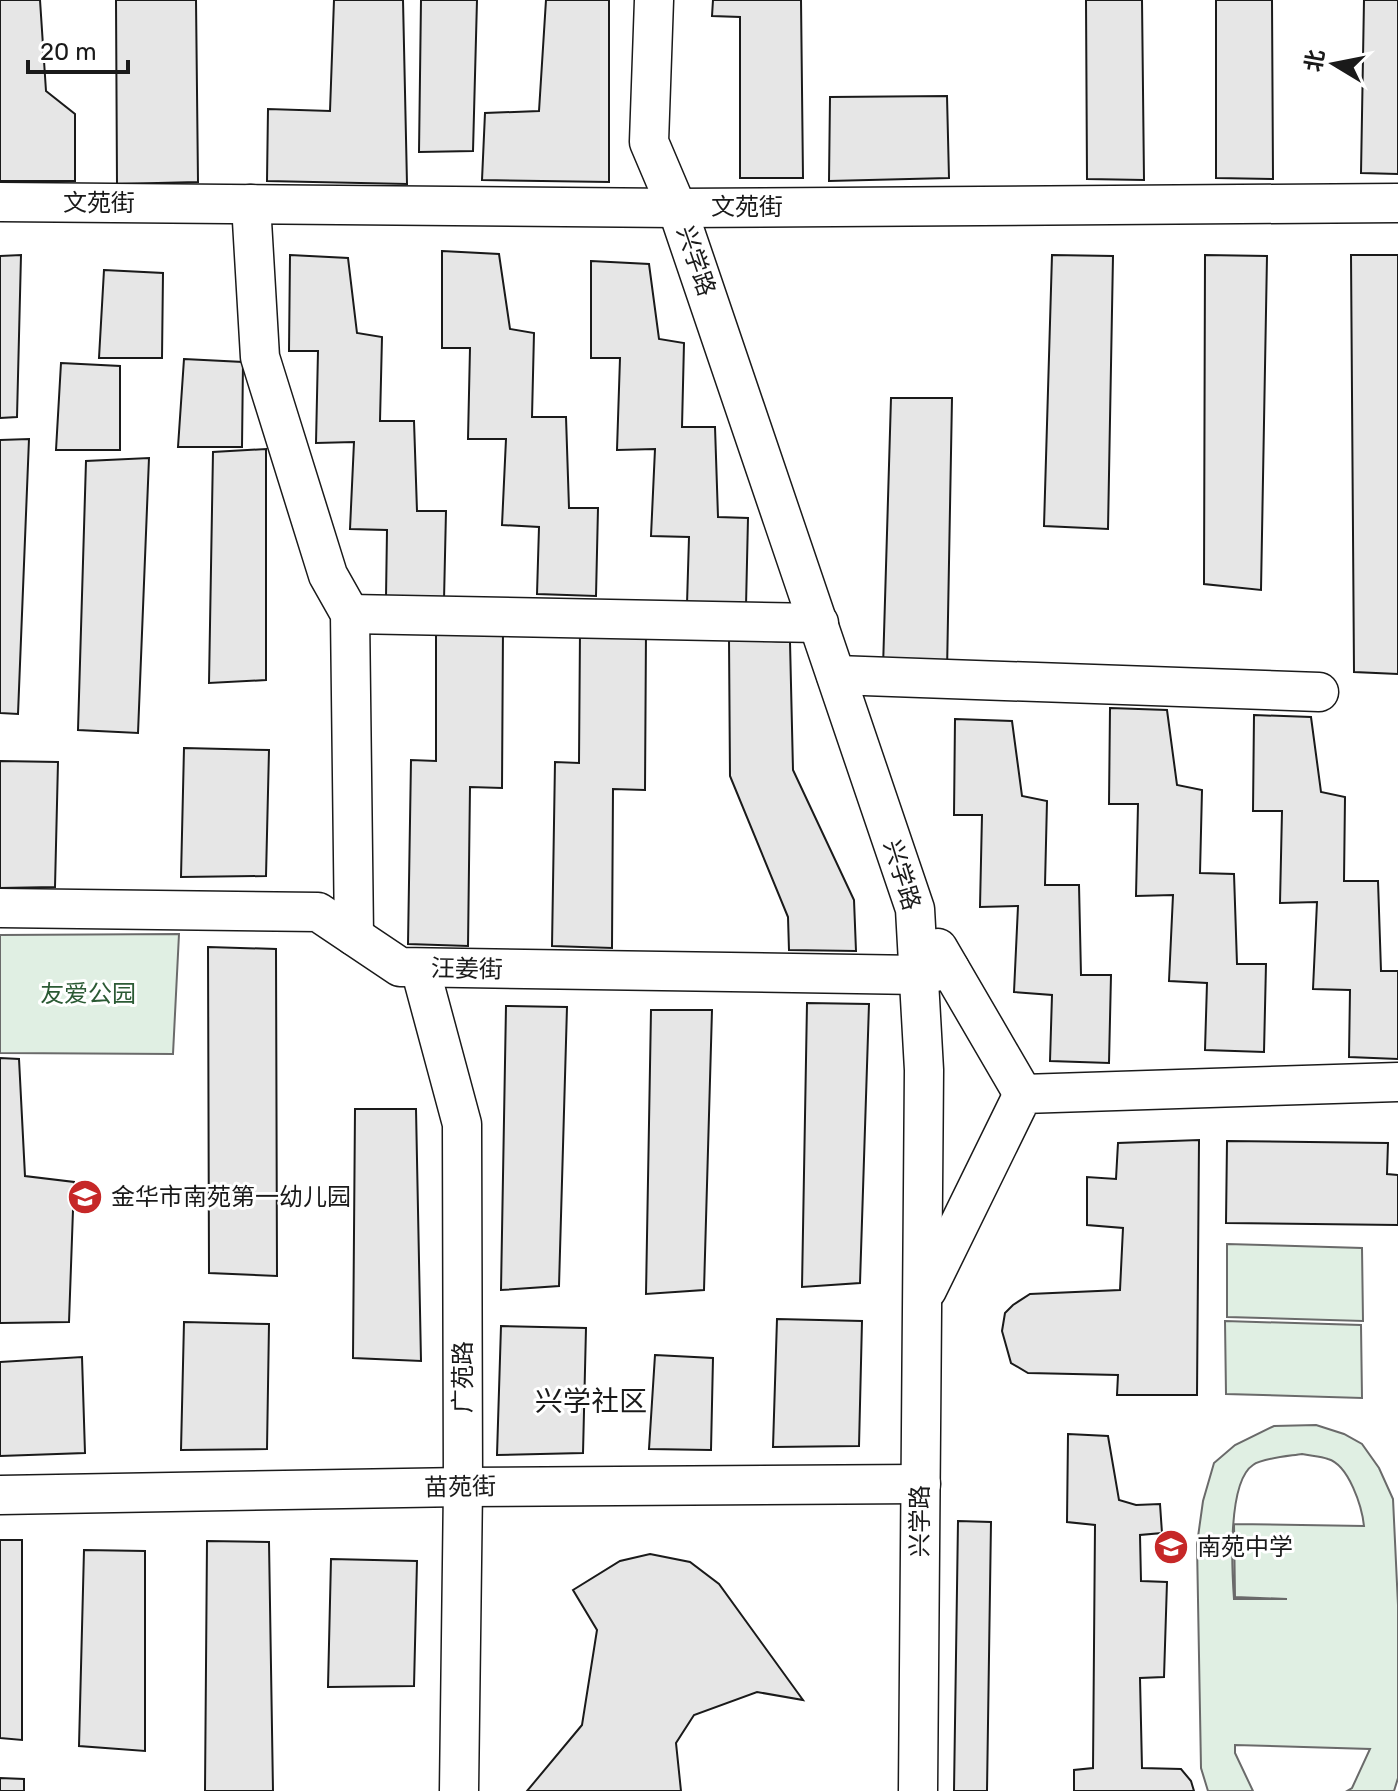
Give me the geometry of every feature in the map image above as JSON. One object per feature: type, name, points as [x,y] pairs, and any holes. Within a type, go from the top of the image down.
[{"type":"street","name":"兴学路","points":[[654,0],[649,142],[677,208],[935,972],[924,1070],[918,1791]]},
{"type":"street","name":"文苑街","points":[[0,202],[677,208],[1398,203]]},
{"type":"street","points":[[251,204],[260,357],[328,575],[350,614],[354,936]]},
{"type":"street","points":[[350,614],[819,623]]},
{"type":"street","points":[[836,675],[1319,692]]},
{"type":"street","name":"汪姜街","points":[[0,908],[318,912],[400,967],[935,972]]},
{"type":"street","name":"广苑路","points":[[420,968],[462,1124],[463,1487],[459,1791]]},
{"type":"street","points":[[935,972],[1023,1094]]},
{"type":"street","points":[[1023,1094],[1398,1082]]},
{"type":"street","points":[[922,1299],[1023,1094]]},
{"type":"street","name":"苗苑街","points":[[0,1495],[463,1487],[921,1484]]},
{"type":"green space","name":"友爱公园","points":[[179,934],[173,1054],[0,1053],[0,935]]},
{"type":"green space","points":[[1227,1244],[1362,1248],[1363,1321],[1227,1317]]},
{"type":"green space","points":[[1225,1321],[1361,1325],[1362,1398],[1226,1394]]},
{"type":"green space","points":[[1316,1425],[1362,1444],[1379,1468],[1393,1499],[1398,1605],[1398,1778],[1394,1791],[1347,1791],[1352,1788],[1370,1749],[1235,1745],[1235,1753],[1253,1791],[1208,1791],[1201,1768],[1197,1544],[1203,1501],[1214,1463],[1235,1445],[1274,1426]],"holes":[[[1302,1454],[1328,1459],[1342,1469],[1357,1498],[1364,1526],[1234,1524],[1235,1597],[1287,1599],[1234,1599],[1233,1528],[1235,1507],[1245,1474],[1253,1465],[1263,1461]]]},
{"type":"building","points":[[0,0],[40,0],[46,91],[75,114],[75,181],[0,181]]},
{"type":"building","points":[[116,0],[196,0],[198,182],[117,184]]},
{"type":"building","points":[[334,0],[403,0],[407,184],[267,181],[268,109],[330,111]]},
{"type":"building","points":[[421,0],[477,0],[473,151],[419,152]]},
{"type":"building","points":[[546,0],[609,0],[609,182],[482,180],[485,113],[539,111]]},
{"type":"building","points":[[713,0],[801,0],[803,178],[740,178],[740,17],[712,16]]},
{"type":"building","points":[[1086,0],[1142,0],[1144,180],[1087,179]]},
{"type":"building","points":[[1216,0],[1272,0],[1273,179],[1216,178]]},
{"type":"building","points":[[1364,0],[1398,0],[1398,174],[1361,173]]},
{"type":"building","points":[[947,96],[949,178],[829,181],[830,97]]},
{"type":"building","points":[[442,251],[499,254],[510,329],[534,333],[532,417],[566,417],[569,508],[598,508],[596,596],[537,594],[539,527],[502,525],[506,439],[468,439],[470,348],[442,348]]},
{"type":"building","points":[[21,255],[17,417],[0,418],[0,256]]},
{"type":"building","points":[[290,255],[348,258],[357,333],[382,337],[380,421],[414,421],[417,511],[446,511],[444,600],[386,597],[387,530],[350,529],[354,442],[316,443],[318,351],[289,351]]},
{"type":"building","points":[[1052,255],[1113,256],[1108,529],[1044,526]]},
{"type":"building","points":[[1205,255],[1267,256],[1261,590],[1204,584]]},
{"type":"building","points":[[1351,255],[1398,255],[1398,674],[1354,672]]},
{"type":"building","points":[[591,261],[649,264],[659,339],[684,343],[682,427],[715,427],[718,517],[748,518],[746,606],[687,604],[689,537],[651,536],[655,449],[617,450],[620,358],[591,358]]},
{"type":"building","points":[[104,270],[163,273],[162,358],[99,358]]},
{"type":"building","points":[[184,359],[243,362],[242,447],[178,447]]},
{"type":"building","points":[[61,363],[120,366],[120,450],[56,450]]},
{"type":"building","points":[[891,398],[952,398],[947,672],[883,668]]},
{"type":"building","points":[[29,439],[18,714],[0,713],[0,440]]},
{"type":"building","points":[[266,449],[266,680],[209,683],[213,452]]},
{"type":"building","points":[[149,458],[138,733],[78,730],[86,461]]},
{"type":"building","points":[[436,629],[503,629],[502,788],[470,787],[468,946],[408,944],[411,760],[436,761]]},
{"type":"building","points":[[580,631],[646,631],[645,790],[613,789],[612,948],[552,946],[555,762],[579,763]]},
{"type":"building","points":[[729,639],[790,642],[793,770],[854,900],[856,951],[789,950],[788,917],[730,776]]},
{"type":"building","points":[[1110,708],[1167,710],[1177,785],[1202,790],[1200,873],[1234,874],[1237,964],[1266,964],[1264,1052],[1205,1050],[1207,983],[1169,981],[1173,895],[1136,896],[1138,804],[1109,804]]},
{"type":"building","points":[[1254,715],[1311,717],[1321,792],[1345,797],[1344,881],[1378,881],[1381,971],[1398,971],[1398,1059],[1349,1057],[1350,990],[1313,989],[1317,902],[1280,903],[1282,811],[1253,811]]},
{"type":"building","points":[[955,719],[1012,721],[1022,796],[1047,801],[1045,885],[1079,885],[1081,975],[1111,975],[1109,1063],[1050,1061],[1052,995],[1014,992],[1018,906],[980,907],[982,815],[954,815]]},
{"type":"building","points":[[184,748],[269,750],[266,876],[181,877]]},
{"type":"building","points":[[0,761],[58,762],[55,887],[0,888]]},
{"type":"building","points":[[208,947],[276,949],[277,1276],[209,1273]]},
{"type":"building","points":[[807,1003],[869,1004],[860,1283],[802,1287]]},
{"type":"building","points":[[506,1006],[567,1007],[559,1286],[501,1290]]},
{"type":"building","points":[[651,1010],[712,1010],[704,1290],[646,1294]]},
{"type":"building","points":[[0,1058],[19,1059],[25,1176],[74,1182],[69,1322],[0,1323]]},
{"type":"building","points":[[355,1109],[416,1109],[421,1361],[353,1358]]},
{"type":"building","points":[[1199,1140],[1197,1395],[1117,1395],[1118,1375],[1028,1373],[1011,1363],[1002,1331],[1005,1313],[1013,1305],[1030,1294],[1120,1290],[1123,1228],[1087,1225],[1087,1177],[1116,1179],[1118,1143]]},
{"type":"building","points":[[1227,1141],[1388,1143],[1387,1174],[1398,1175],[1398,1225],[1226,1223]]},
{"type":"building","points":[[777,1319],[862,1321],[859,1446],[773,1447]]},
{"type":"building","points":[[184,1322],[269,1324],[267,1449],[181,1450]]},
{"type":"building","points":[[501,1326],[586,1328],[583,1453],[497,1455]]},
{"type":"building","points":[[655,1355],[713,1358],[711,1450],[649,1449]]},
{"type":"building","points":[[82,1357],[85,1453],[0,1456],[0,1362]]},
{"type":"building","points":[[1068,1434],[1108,1436],[1119,1500],[1136,1505],[1160,1504],[1162,1533],[1140,1535],[1141,1581],[1167,1582],[1164,1677],[1140,1678],[1142,1768],[1181,1769],[1191,1781],[1194,1791],[1074,1791],[1074,1770],[1093,1768],[1095,1525],[1067,1522]]},
{"type":"building","points":[[958,1521],[991,1522],[987,1791],[954,1791]]},
{"type":"building","points":[[0,1540],[22,1540],[22,1740],[0,1738]]},
{"type":"building","points":[[207,1541],[269,1542],[273,1791],[205,1791]]},
{"type":"building","points":[[84,1550],[145,1551],[145,1751],[79,1746]]},
{"type":"building","points":[[650,1554],[690,1562],[719,1584],[803,1700],[757,1692],[694,1715],[676,1743],[681,1791],[527,1791],[582,1725],[597,1630],[573,1590],[620,1561]]},
{"type":"building","points":[[331,1559],[417,1561],[414,1686],[328,1687]]},
{"type":"building","points":[[0,1778],[24,1779],[24,1791],[0,1791]]},
{"type":"place","name":"金华市南苑第一幼儿园","points":[[85,1197]]},
{"type":"place","name":"南苑中学","points":[[1171,1547]]},
{"type":"district","name":"兴学社区","points":[[591,1401]]}]
